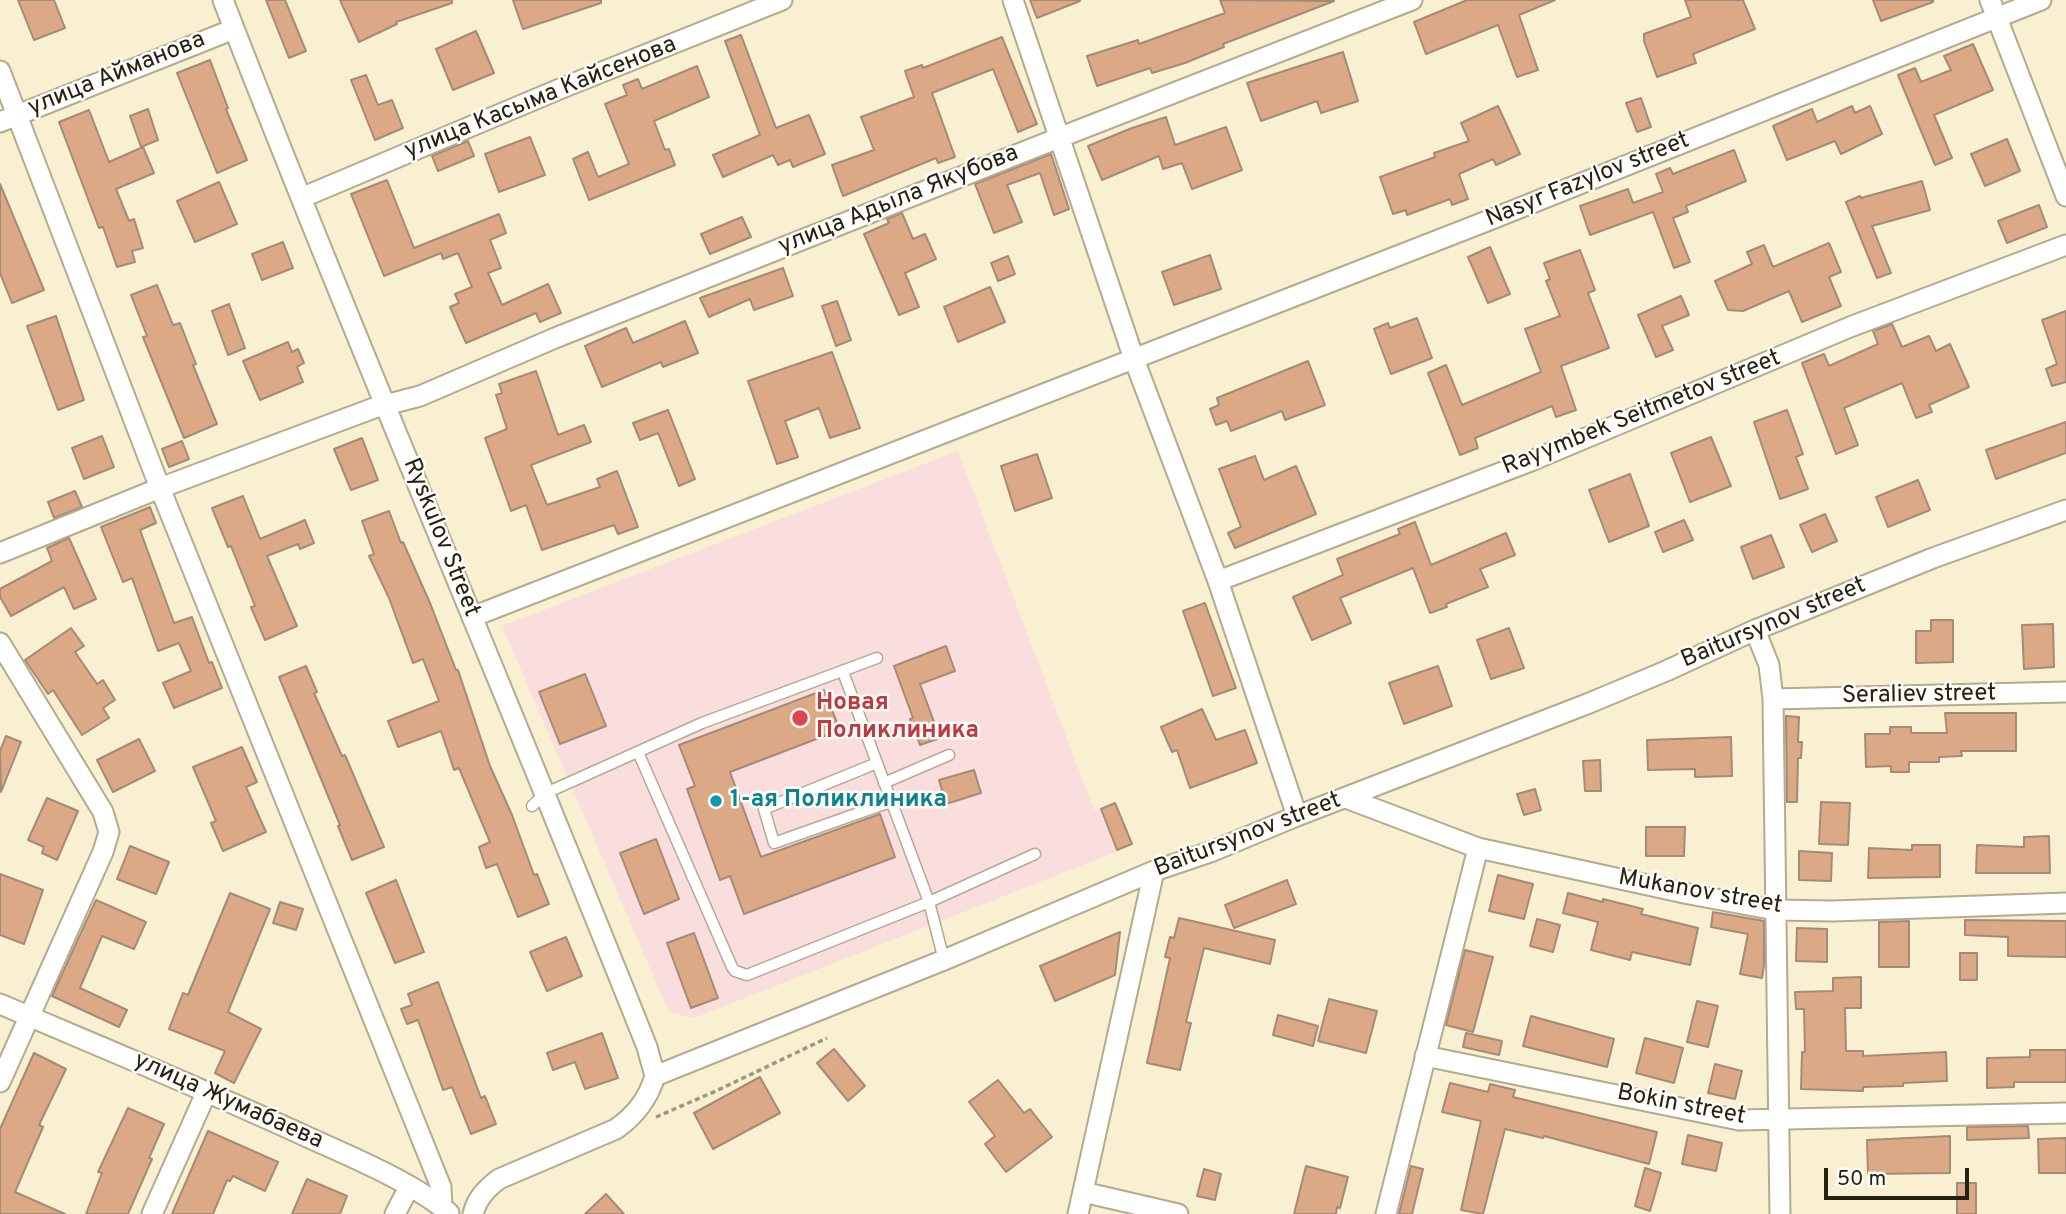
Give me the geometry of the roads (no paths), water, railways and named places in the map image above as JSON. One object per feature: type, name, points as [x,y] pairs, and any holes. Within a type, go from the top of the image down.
[{"type":"street","name":"Ryskulov Street","points":[[223,0],[472,617],[539,800],[647,1047],[655,1076]]},
{"type":"street","name":"улица Касыма Кайсенова","points":[[301,198],[782,0]]},
{"type":"street","points":[[1013,0],[1135,359],[1218,581],[1297,816]]},
{"type":"street","name":"улица Адыла Якубова","points":[[0,553],[160,488],[374,408],[387,407],[420,396],[555,338],[1412,0]]},
{"type":"street","name":"Nasyr Fazylov street","points":[[472,617],[1487,221],[1993,9],[2041,0]]},
{"type":"street","points":[[1993,9],[2066,195]]},
{"type":"street","name":"улица Айманова","points":[[9,119],[234,29]]},
{"type":"street","points":[[0,71],[9,119],[441,1187],[446,1211]]},
{"type":"street","name":"Rayymbek Seitmetov street","points":[[1218,581],[1531,460],[1850,327],[2066,245]]},
{"type":"street","name":"Baitursynov street","points":[[655,1076],[944,960],[1154,871],[1213,851],[1621,690],[1755,630],[1933,558],[2066,510]]},
{"type":"street","points":[[1755,630],[1769,665],[1773,699],[1780,1214]]},
{"type":"street","points":[[0,643],[109,827],[103,852],[0,1082]]},
{"type":"street","name":"Seraliev street","points":[[1773,699],[2066,692]]},
{"type":"street","name":"Mukanov street","points":[[1346,798],[1478,848],[1775,910],[1833,911],[2066,903]]},
{"type":"street","points":[[1386,1214],[1478,848]]},
{"type":"street","points":[[1078,1214],[1154,871]]},
{"type":"street","name":"улица Жумабаева","points":[[0,1004],[207,1091],[408,1186],[446,1211]]},
{"type":"street","name":"Bokin street","points":[[1425,1056],[1739,1120],[2066,1113]]},
{"type":"street","points":[[473,1214],[476,1203],[499,1179],[616,1129],[629,1120],[644,1103],[655,1076]]},
{"type":"street","points":[[152,1214],[207,1091]]},
{"type":"street","points":[[395,1214],[408,1186]]},
{"type":"street","points":[[1083,1192],[1178,1214]]},
{"type":"lane","points":[[539,800],[702,723],[877,658]]},
{"type":"lane","points":[[843,672],[929,902],[944,960]]},
{"type":"lane","points":[[638,752],[735,971],[747,975],[929,902],[1035,854]]},
{"type":"lane","points":[[884,783],[949,755]]},
{"type":"lane","points":[[877,763],[764,809],[774,843],[890,802]]},
{"type":"place","name":"Новая Поликлиника","points":[[800,718]]},
{"type":"place","name":"1-ая Поликлиника","points":[[716,801]]}]
